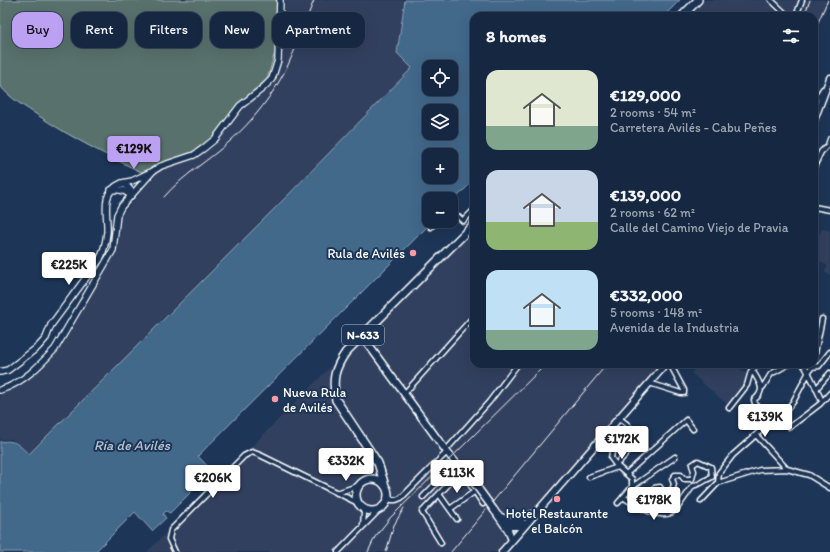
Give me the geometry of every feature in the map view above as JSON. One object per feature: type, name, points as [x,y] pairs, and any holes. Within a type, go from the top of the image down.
[{"type":"highway","points":[[686,12],[698,0]]},
{"type":"highway","name":"N-633","points":[[380,468],[375,458],[336,400],[334,388],[338,363],[346,352],[468,230]]},
{"type":"highway","points":[[370,480],[380,468]]},
{"type":"highway","points":[[380,468],[388,496],[386,504],[380,509],[374,511],[362,507],[356,493],[366,480],[378,480],[385,486]]},
{"type":"main road","points":[[818,110],[830,78]]},
{"type":"main road","points":[[362,336],[447,452],[498,515],[511,534],[512,540]]},
{"type":"main road","points":[[502,552],[662,368]]},
{"type":"main road","points":[[512,521],[535,514]]},
{"type":"main road","points":[[498,515],[512,526],[525,525]]},
{"type":"main road","points":[[498,515],[525,525]]},
{"type":"street","points":[[0,372],[8,370],[38,347],[46,338],[51,325],[100,259],[104,252],[107,231],[106,205],[110,190],[120,184],[132,181],[161,166],[194,155],[215,139],[240,106],[272,79],[278,60],[280,0]]},
{"type":"street","points":[[771,0],[784,12]]},
{"type":"street","points":[[798,12],[802,0]]},
{"type":"street","points":[[818,98],[830,74]]},
{"type":"street","points":[[818,158],[821,152],[828,148],[830,139]]},
{"type":"street","points":[[0,390],[13,385],[26,376],[44,361],[55,349],[113,250],[117,215],[121,207],[153,171]]},
{"type":"street","points":[[120,184],[126,185],[132,195]]},
{"type":"street","points":[[110,190],[118,189],[132,195]]},
{"type":"street","points":[[818,207],[830,210]]},
{"type":"street","points":[[106,212],[113,212],[117,215]]},
{"type":"street","points":[[458,216],[463,221],[470,214]]},
{"type":"street","points":[[818,338],[822,319]]},
{"type":"street","points":[[404,394],[470,320]]},
{"type":"street","points":[[818,366],[830,352]]},
{"type":"street","points":[[388,496],[392,500],[401,498],[447,452],[447,449],[489,402],[515,368]]},
{"type":"street","points":[[649,383],[684,393],[684,390],[672,368]]},
{"type":"street","points":[[753,368],[761,388],[761,393],[754,400],[763,415],[766,426]]},
{"type":"street","points":[[729,408],[747,385],[753,368]]},
{"type":"street","points":[[761,388],[772,374],[782,368]]},
{"type":"street","points":[[806,368],[822,401]]},
{"type":"street","points":[[718,483],[719,473],[734,454],[766,426],[783,414],[794,402],[811,368]]},
{"type":"street","points":[[816,389],[830,373]]},
{"type":"street","points":[[790,427],[830,393]]},
{"type":"street","points":[[619,418],[628,425],[629,432],[612,452],[611,458],[617,466],[632,479],[632,487]]},
{"type":"street","points":[[626,474],[686,420],[693,429]]},
{"type":"street","points":[[756,435],[787,469]]},
{"type":"street","points":[[589,476],[617,466],[640,438]]},
{"type":"street","points":[[175,552],[171,544],[170,534],[174,526],[244,456],[252,452],[337,493],[362,507],[364,513],[363,525]]},
{"type":"street","points":[[618,503],[632,487],[675,457]]},
{"type":"street","points":[[623,497],[639,507],[662,515],[671,514],[677,510],[678,504],[693,486],[695,486],[702,483],[712,477],[711,467],[698,461],[692,465],[694,471],[692,479],[695,486]]},
{"type":"street","points":[[422,497],[456,463]]},
{"type":"street","points":[[701,501],[718,483],[760,470],[787,469],[809,475],[830,488]]},
{"type":"street","points":[[441,543],[422,512],[462,470],[474,492],[483,504]]},
{"type":"street","points":[[678,504],[672,491],[674,484],[672,479],[675,475],[681,475],[684,479],[692,479]]},
{"type":"street","points":[[337,493],[360,486]]},
{"type":"street","points":[[672,491],[663,492],[660,487],[654,488],[651,493],[653,497],[652,503],[654,507],[660,508],[664,504],[678,504]]},
{"type":"street","points":[[450,509],[474,492]]},
{"type":"street","points":[[439,494],[457,519]]},
{"type":"street","points":[[338,552],[380,509]]},
{"type":"shaded area","points":[[285,0],[405,0],[397,53],[413,68],[29,455],[19,444],[11,439],[0,440],[0,395],[18,387],[37,372],[58,351],[115,254],[119,242],[121,218],[149,182],[160,171],[194,159],[212,148],[239,114],[250,103],[269,89],[275,81],[282,57],[282,48],[365,48],[365,12],[284,12]]},
{"type":"shaded area","points":[[694,0],[830,0],[818,26],[818,12],[683,12]]},
{"type":"shaded area","points":[[470,226],[470,368],[660,368],[499,552],[147,552]]},
{"type":"shaded area","points":[[822,229],[830,231],[830,275],[824,272],[828,266],[818,261],[818,236]]},
{"type":"shaded area","points":[[695,368],[738,368],[749,376],[745,384],[728,405],[691,373]]},
{"type":"green space","points":[[0,0],[277,0],[277,12],[272,12],[272,48],[276,49],[267,79],[244,99],[212,137],[194,151],[166,164],[141,172],[64,132],[18,102],[0,86]]},
{"type":"water","name":"Ría de Avilés","points":[[405,0],[680,0],[668,12],[470,12],[470,184],[458,196],[458,192],[422,192],[422,228],[426,228],[198,456],[212,471],[170,513],[166,511],[163,514],[166,518],[152,531],[135,512],[95,552],[0,552],[0,442],[13,442],[29,454],[289,194],[412,68],[397,53]]},
{"type":"railway","points":[[164,197],[187,175],[238,134],[270,97],[288,65],[314,0]]},
{"type":"railway","points":[[806,12],[810,0]]},
{"type":"railway","points":[[818,22],[828,0]]},
{"type":"railway","points":[[368,552],[375,537],[390,518],[542,368]]},
{"type":"railway","points":[[451,552],[604,368]]},
{"type":"railway","points":[[386,552],[394,525],[404,508]]},
{"type":"place","name":"Rula de Avilés","points":[[413,253]]},
{"type":"place","name":"Nueva Rula de Avilés","points":[[275,399]]},
{"type":"place","name":"Hotel Restaurante el Balcón","points":[[557,499]]}]
